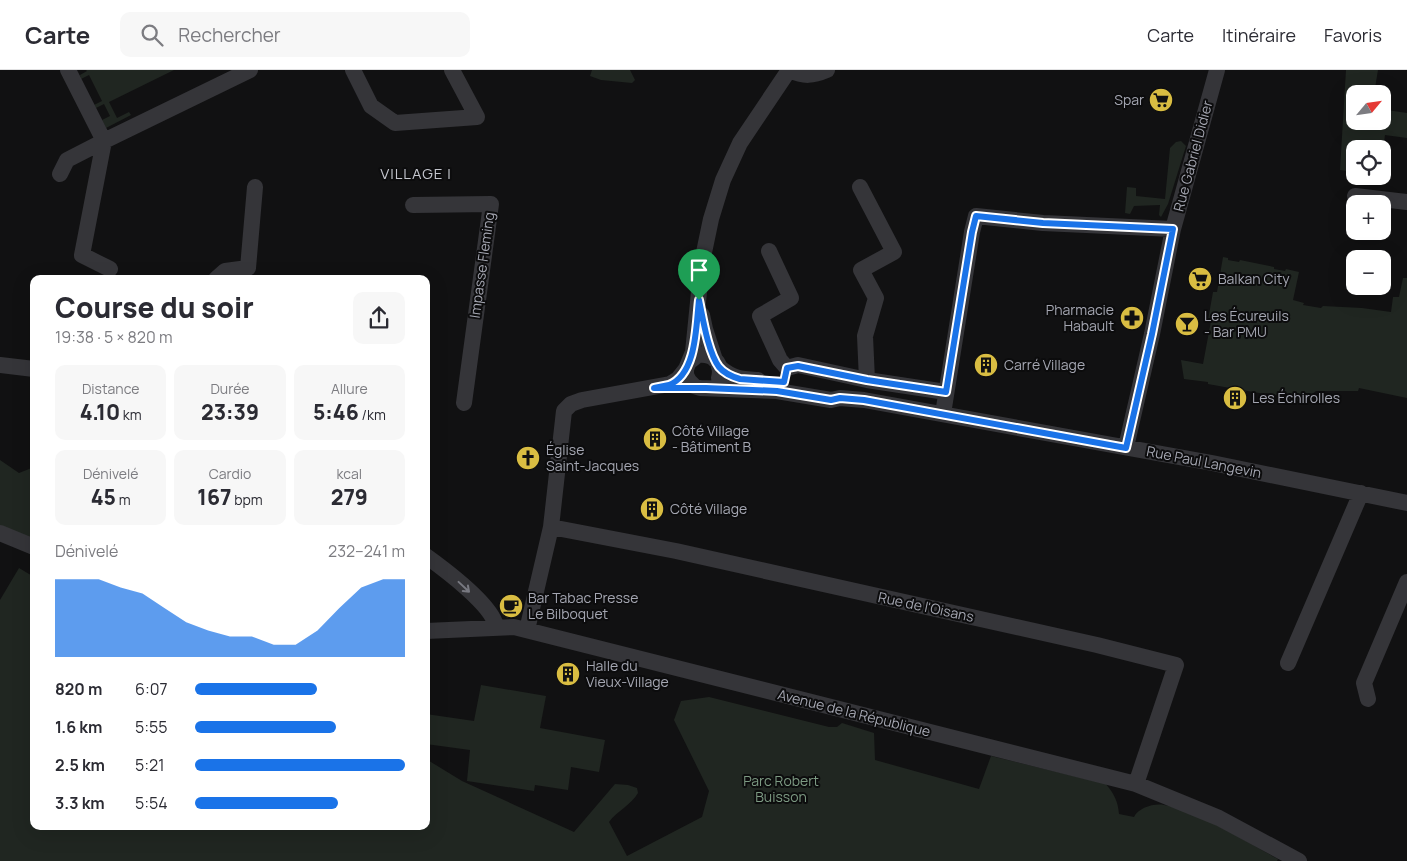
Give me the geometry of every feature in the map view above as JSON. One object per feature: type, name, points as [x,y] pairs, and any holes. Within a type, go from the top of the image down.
[{"type":"street","points":[[68,70],[104,141],[82,255],[110,269]]},
{"type":"street","points":[[60,174],[67,160],[250,70]]},
{"type":"street","points":[[353,70],[371,106],[394,123],[477,118],[452,70]]},
{"type":"street","points":[[699,300],[705,329],[720,373],[715,383],[703,388],[694,386],[689,381],[687,365],[693,352],[702,262],[711,219],[723,180],[740,143],[790,70],[801,75],[818,74],[827,70]]},
{"type":"street","name":"Rue Gabriel Didier","points":[[1126,448],[1152,334],[1173,229],[1217,70]]},
{"type":"street","points":[[220,275],[224,271],[248,268],[255,186]]},
{"type":"street","points":[[860,187],[894,252],[860,270],[876,298],[865,336],[867,380]]},
{"type":"street","points":[[1391,200],[1407,202]]},
{"type":"street","name":"Impasse Fleming","points":[[413,205],[491,204],[464,403]]},
{"type":"street","points":[[943,414],[976,216],[1043,223],[1173,229]]},
{"type":"street","points":[[769,251],[791,298],[760,316],[780,360],[783,380]]},
{"type":"street","points":[[527,630],[551,527],[564,411],[571,404],[582,400],[670,384],[678,379],[693,357],[705,354],[717,363]]},
{"type":"street","name":"Rue Paul Langevin","points":[[717,363],[733,377],[740,379],[783,380],[829,391],[840,398],[943,414],[1212,462],[1407,502]]},
{"type":"street","points":[[0,365],[30,369]]},
{"type":"street","points":[[783,380],[798,366],[867,380],[946,392]]},
{"type":"street","name":"Rue Paul Langevin","points":[[654,388],[703,388],[783,380]]},
{"type":"street","points":[[1288,663],[1361,493]]},
{"type":"street","name":"Rue de l'Oisans","points":[[551,527],[704,558],[1098,645],[1176,665],[1136,784]]},
{"type":"street","points":[[0,533],[30,545]]},
{"type":"street","points":[[430,559],[457,580],[482,604],[493,616],[496,627]]},
{"type":"street","points":[[1368,699],[1364,683],[1407,582]]},
{"type":"street","name":"Avenue de la République","points":[[430,632],[508,626],[527,630],[1136,784],[1219,818],[1299,861]]},
{"type":"green space","points":[[86,70],[174,70],[109,102],[117,118],[129,112],[131,115],[106,128],[102,120],[110,116],[104,104],[96,108],[94,105],[102,101],[89,75],[81,79],[80,75]]},
{"type":"green space","points":[[592,70],[630,70],[635,80],[632,83],[601,80],[590,76]]},
{"type":"green space","points":[[1346,70],[1378,70],[1376,85],[1346,85],[1346,130],[1391,130],[1391,111],[1407,113],[1407,138],[1385,135],[1384,140],[1346,140],[1346,171],[1340,170]]},
{"type":"green space","points":[[1181,141],[1186,146],[1168,204],[1161,217],[1159,215],[1160,205],[1134,206],[1130,214],[1125,213],[1127,187],[1136,188],[1136,196],[1165,199],[1170,148],[1176,142]]},
{"type":"green space","points":[[1223,257],[1228,258],[1228,260],[1239,262],[1240,260],[1274,267],[1274,269],[1299,272],[1293,300],[1304,303],[1303,305],[1321,308],[1323,306],[1362,308],[1391,312],[1393,297],[1399,297],[1403,278],[1407,278],[1407,398],[1359,388],[1358,391],[1316,391],[1302,402],[1277,397],[1277,395],[1242,390],[1242,388],[1231,386],[1230,388],[1208,384],[1208,382],[1184,379],[1181,360],[1203,364],[1211,321],[1208,320],[1213,292],[1217,292]]},
{"type":"green space","points":[[0,460],[19,473],[30,469],[30,539],[0,527]]},
{"type":"green space","name":"Parc Robert Buisson","points":[[19,568],[30,575],[30,830],[430,830],[430,761],[462,781],[574,832],[615,784],[637,788],[638,793],[635,797],[609,822],[627,856],[702,817],[709,791],[674,720],[681,701],[709,697],[829,727],[837,727],[842,723],[874,733],[875,760],[979,789],[991,756],[1106,784],[1115,798],[1119,814],[1134,817],[1139,811],[1156,805],[1178,808],[1207,820],[1278,859],[1277,861],[0,861],[0,600]]},
{"type":"green space","points":[[481,685],[546,696],[540,728],[605,740],[599,772],[571,767],[568,790],[535,785],[534,791],[467,781],[470,750],[430,745],[430,715],[474,721]]},
{"type":"place","name":"Spar","points":[[1161,100]]},
{"type":"place","name":"Balkan City","points":[[1200,279]]},
{"type":"place","name":"Pharmacie Habault","points":[[1132,318]]},
{"type":"place","name":"Les Écureuils - Bar PMU","points":[[1187,324]]},
{"type":"place","name":"Carré Village","points":[[986,365]]},
{"type":"place","name":"Les Échirolles","points":[[1235,398]]},
{"type":"place","name":"Côté Village - Bâtiment B","points":[[655,439]]},
{"type":"place","name":"Église Saint-Jacques","points":[[528,458]]},
{"type":"place","name":"Côté Village","points":[[652,509]]},
{"type":"place","name":"Bar Tabac Presse Le Bilboquet","points":[[511,606]]},
{"type":"place","name":"Halle du Vieux-Village","points":[[568,674]]},
{"type":"district","name":"VILLAGE I","points":[[416,174]]},
{"type":"route","points":[[976,216],[1102,227],[1162,227],[1173,229],[1152,334],[1126,448],[864,400],[840,398],[831,400],[777,391],[654,388],[670,384],[678,379],[686,369],[693,352],[699,300],[705,329],[715,360],[719,367],[733,377],[784,382],[787,368],[798,366],[867,380],[946,392],[976,216]]}]
